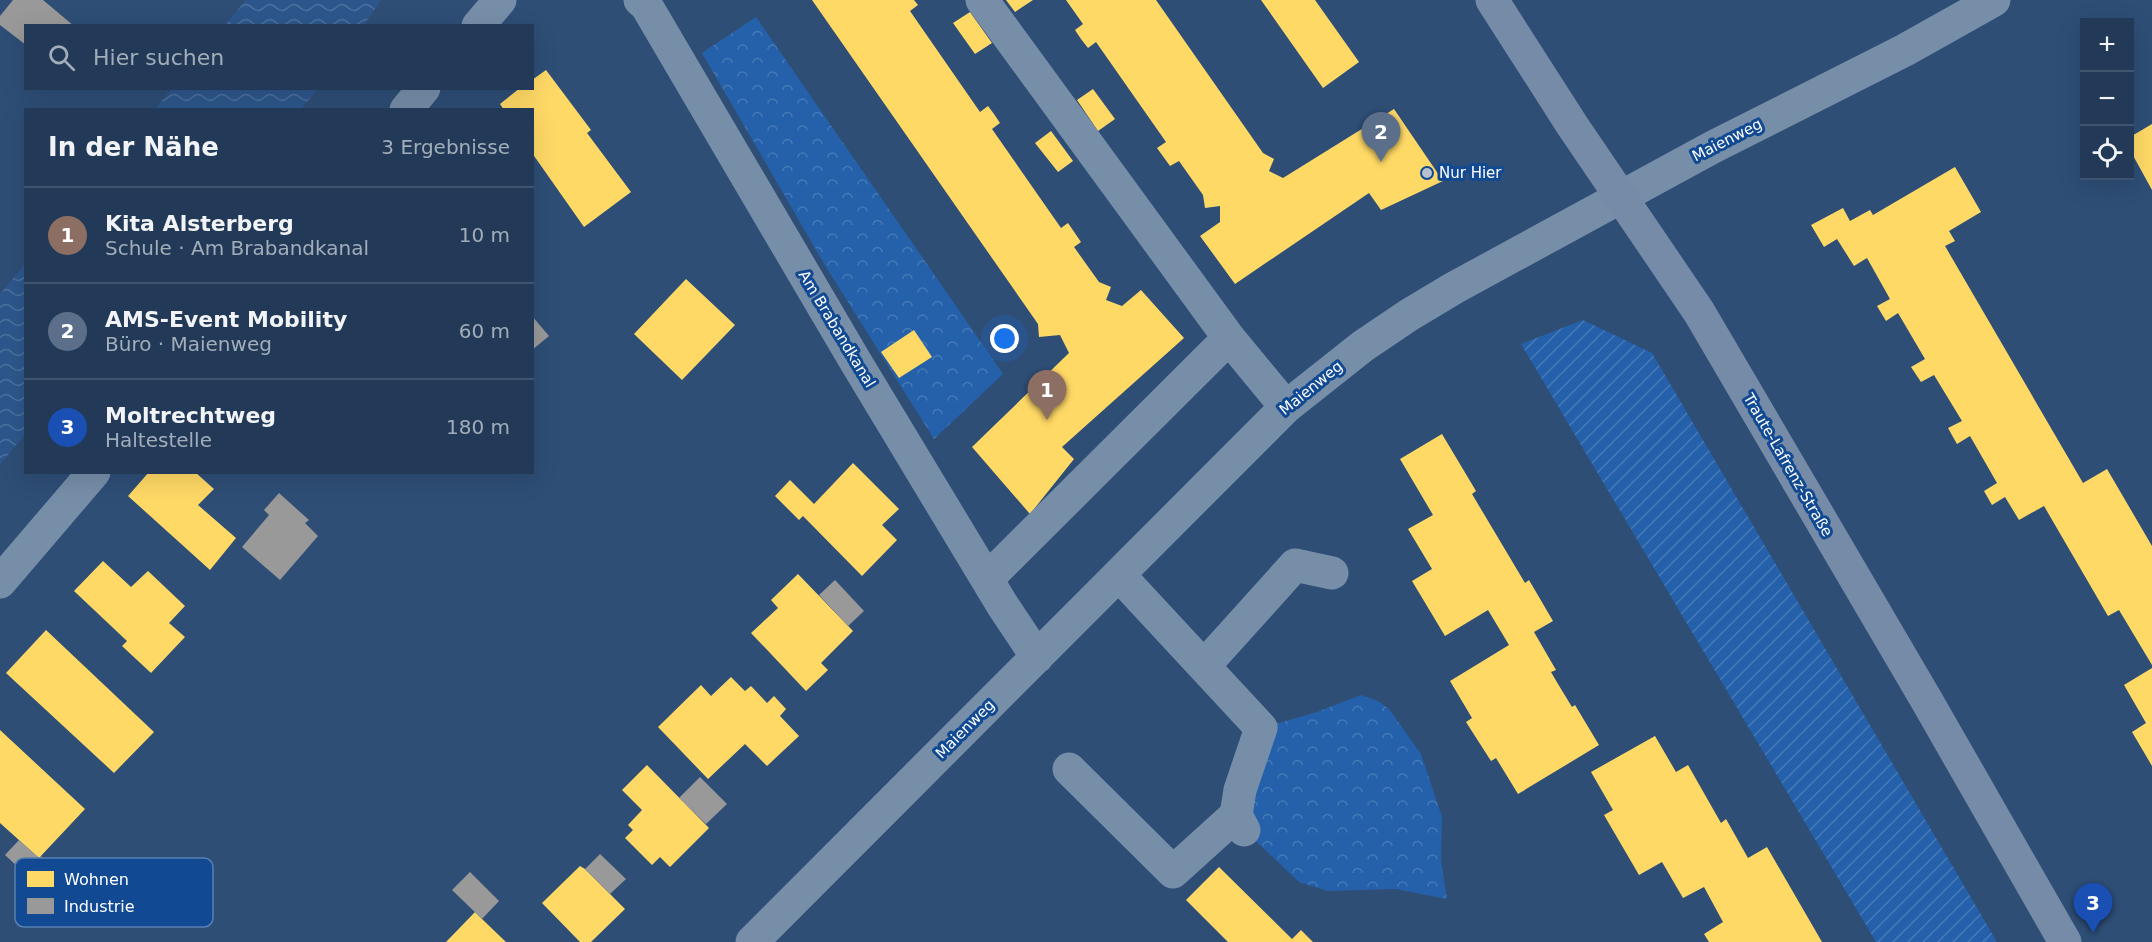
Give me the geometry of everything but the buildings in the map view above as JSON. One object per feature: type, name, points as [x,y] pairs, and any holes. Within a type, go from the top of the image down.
[{"type":"main road","name":"Traute-Lafrenz-Straße","points":[[1492,0],[1572,125],[1699,312],[2065,942]]},
{"type":"street","points":[[480,24],[500,0]]},
{"type":"street","name":"Am Brabandkanal","points":[[640,0],[646,5],[848,349],[987,579],[1037,657]]},
{"type":"street","points":[[982,0],[1229,338],[1286,407]]},
{"type":"street","name":"Maienweg","points":[[752,942],[1286,407],[1363,346],[1409,315],[1622,196],[1713,147],[1905,50],[1994,0]]},
{"type":"street","points":[[408,108],[422,90]]},
{"type":"street","points":[[987,579],[1229,338]]},
{"type":"street","points":[[0,582],[92,474]]},
{"type":"street","points":[[1204,666],[1295,565],[1332,573]]},
{"type":"street","points":[[1069,769],[1173,872],[1240,822],[1240,789],[1261,728],[1119,575]]},
{"type":"green space","points":[[756,17],[1003,374],[934,439],[826,267],[702,53]]},
{"type":"green space","points":[[1583,320],[1652,353],[1997,942],[1876,942],[1521,344]]},
{"type":"green space","points":[[1361,695],[1378,701],[1389,709],[1421,754],[1442,817],[1441,860],[1447,899],[1396,889],[1328,891],[1299,882],[1244,830],[1261,728],[1317,712]]},
{"type":"water","points":[[246,0],[381,0],[365,24],[226,24]]},
{"type":"water","points":[[171,90],[317,90],[302,108],[156,108]]},
{"type":"water","points":[[24,265],[24,435],[0,465],[0,294]]},
{"type":"place","name":"AMS-Event Mobility","points":[[1381,162]]},
{"type":"place","name":"Nur Hier","points":[[1427,173]]},
{"type":"place","name":"Kita Alsterberg","points":[[1047,420]]},
{"type":"place","name":"Moltrechtweg","points":[[2093,933]]}]
